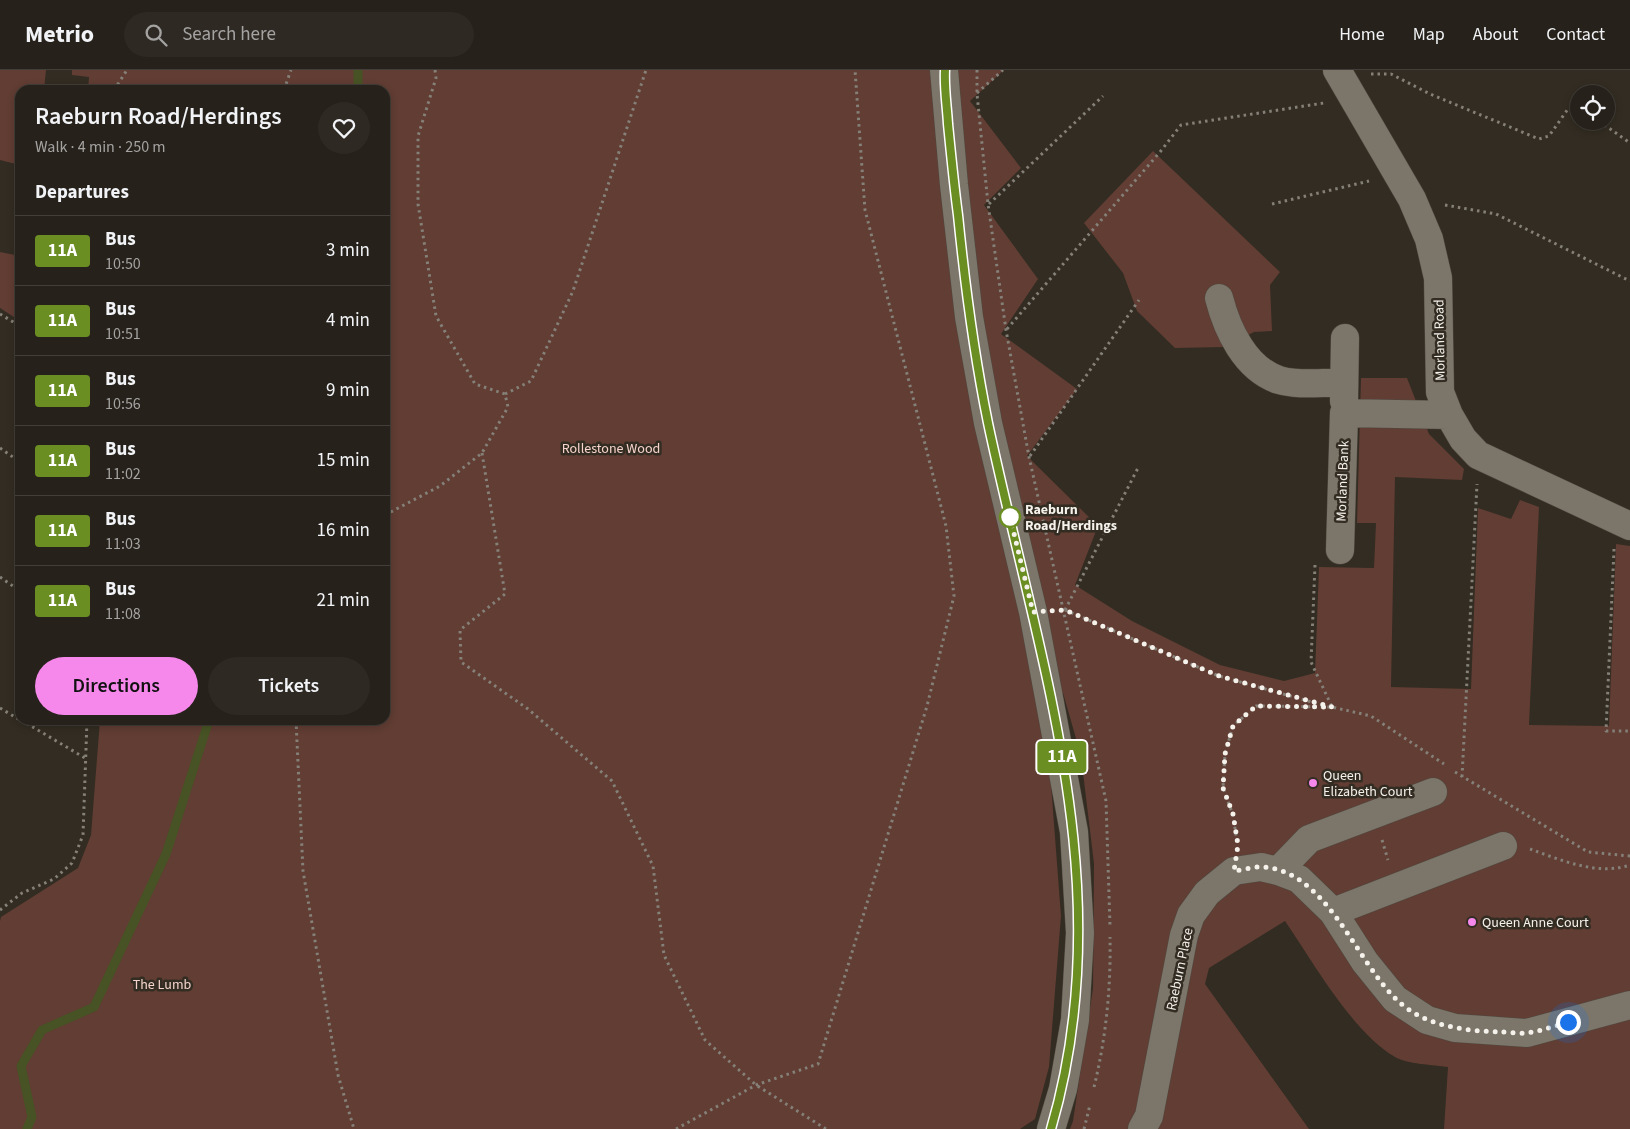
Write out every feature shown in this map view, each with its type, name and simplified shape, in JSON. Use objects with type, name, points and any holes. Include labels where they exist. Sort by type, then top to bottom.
[{"type":"street","points":[[944,70],[954,185],[969,317],[988,423],[1033,612],[1074,832],[1080,933],[1075,1020],[1063,1089],[1051,1129]]},
{"type":"street","name":"Morland Road","points":[[1338,72],[1412,199],[1430,239],[1438,278],[1440,392],[1449,416],[1463,439],[1478,455],[1622,523]]},
{"type":"street","points":[[1219,298],[1225,320],[1236,341],[1251,361],[1265,372],[1279,380],[1344,383]]},
{"type":"street","name":"Morland Bank","points":[[1340,550],[1345,338]]},
{"type":"street","points":[[1344,413],[1449,416]]},
{"type":"street","points":[[1278,871],[1308,839],[1375,816],[1433,792]]},
{"type":"street","points":[[1333,912],[1503,846]]},
{"type":"street","points":[[1234,871],[1261,867],[1300,879],[1333,912],[1365,962],[1395,999],[1427,1020],[1455,1028],[1527,1033],[1630,1005]]},
{"type":"street","name":"Raeburn Place","points":[[1142,1129],[1149,1116],[1184,935],[1191,915],[1207,893],[1234,871]]},
{"type":"path","points":[[117,85],[127,70]]},
{"type":"path","points":[[286,85],[291,70]]},
{"type":"path","points":[[435,70],[436,78],[418,136],[418,204],[436,316],[475,384],[505,394],[530,381],[573,291],[646,70]]},
{"type":"path","points":[[676,1129],[756,1085],[818,1064],[927,706],[954,596],[946,526],[865,210],[855,70]]},
{"type":"path","points":[[971,88],[977,94],[1003,70]]},
{"type":"path","points":[[1338,72],[1391,74],[1430,94],[1539,139],[1549,136],[1568,109],[1570,109]]},
{"type":"path","points":[[988,204],[1103,96]]},
{"type":"path","points":[[1006,330],[1160,152],[1181,125],[1354,99]]},
{"type":"path","points":[[1612,130],[1630,143]]},
{"type":"path","points":[[1272,204],[1398,174]]},
{"type":"path","points":[[1412,199],[1496,214],[1630,281]]},
{"type":"path","points":[[1029,457],[1139,300]]},
{"type":"path","points":[[0,314],[15,323]]},
{"type":"path","points":[[390,512],[440,486],[482,453],[508,408],[505,394]]},
{"type":"path","points":[[0,448],[15,458]]},
{"type":"path","points":[[482,453],[505,594],[460,630],[461,662],[528,709],[612,780],[653,866],[664,955],[705,1040],[756,1085],[826,1129]]},
{"type":"path","points":[[1433,792],[1453,786],[1462,777],[1478,455]]},
{"type":"path","points":[[1065,610],[1139,466]]},
{"type":"path","points":[[1622,523],[1606,731],[1630,731]]},
{"type":"path","points":[[1332,707],[1311,662],[1316,548],[1340,550]]},
{"type":"path","points":[[0,577],[15,588]]},
{"type":"path","points":[[1033,612],[1065,610],[1219,676],[1371,716],[1462,777],[1588,852],[1630,856]]},
{"type":"path","points":[[1234,871],[1238,845],[1233,814],[1223,788],[1225,754],[1233,726],[1256,706],[1332,707]]},
{"type":"path","points":[[0,708],[15,717]]},
{"type":"path","points":[[29,725],[85,758]]},
{"type":"path","points":[[0,910],[22,893],[54,879],[72,863],[83,835],[87,725]]},
{"type":"path","points":[[296,725],[303,871],[338,1075],[354,1129]]},
{"type":"path","points":[[1375,816],[1396,886]]},
{"type":"path","points":[[1503,846],[1520,845],[1572,865],[1616,870],[1630,865]]},
{"type":"green space","points":[[0,70],[46,70],[44,85],[15,85],[15,164],[0,160]]},
{"type":"green space","points":[[72,70],[1004,70],[970,101],[1021,168],[984,205],[1038,279],[1001,334],[1077,389],[1027,456],[1098,526],[1075,585],[1132,621],[1220,665],[1284,681],[1315,673],[1319,567],[1374,568],[1376,523],[1357,523],[1361,378],[1407,378],[1429,434],[1464,469],[1462,480],[1395,477],[1391,687],[1471,689],[1478,508],[1511,519],[1520,500],[1539,507],[1529,725],[1609,726],[1616,544],[1630,546],[1630,1129],[1444,1129],[1448,1067],[1406,1061],[1395,1057],[1379,1046],[1349,1014],[1321,976],[1285,921],[1209,968],[1205,984],[1309,1129],[1070,1129],[1073,1121],[1093,988],[1094,864],[1081,756],[1063,693],[1051,784],[1061,916],[1049,1067],[1035,1119],[1020,1129],[0,1129],[0,921],[1,917],[78,868],[91,835],[100,725],[390,725],[390,85],[88,85],[89,77],[72,75]]},
{"type":"green space","points":[[1153,151],[1280,272],[1270,285],[1272,331],[1254,332],[1226,347],[1175,348],[1137,311],[1123,273],[1084,223]]},
{"type":"green space","points":[[0,252],[15,255],[15,318],[0,308]]},
{"type":"waterway","points":[[358,70],[358,85]]},
{"type":"waterway","points":[[27,1129],[32,1117],[21,1066],[42,1030],[94,1007],[166,854],[207,725]]},
{"type":"bus line","name":"11A","points":[[945,70],[944,80],[954,185],[969,317],[988,423],[1033,612],[1057,730],[1074,832],[1080,933],[1075,1020],[1063,1089],[1051,1129]]},
{"type":"place","name":"Raeburn Road/Herdings","points":[[1010,517]]},
{"type":"place","name":"Queen Elizabeth Court","points":[[1313,783]]},
{"type":"place","name":"Queen Anne Court","points":[[1472,922]]},
{"type":"route","points":[[1010,517],[1033,612],[1065,610],[1219,676],[1332,707],[1256,706],[1233,726],[1225,754],[1223,788],[1233,814],[1238,845],[1234,871],[1261,867],[1300,879],[1333,912],[1365,962],[1395,999],[1427,1020],[1455,1028],[1527,1033],[1568,1022]]},
{"type":"park label","name":"Rollestone Wood","points":[[611,448]]},
{"type":"park label","name":"The Lumb","points":[[162,984]]}]
